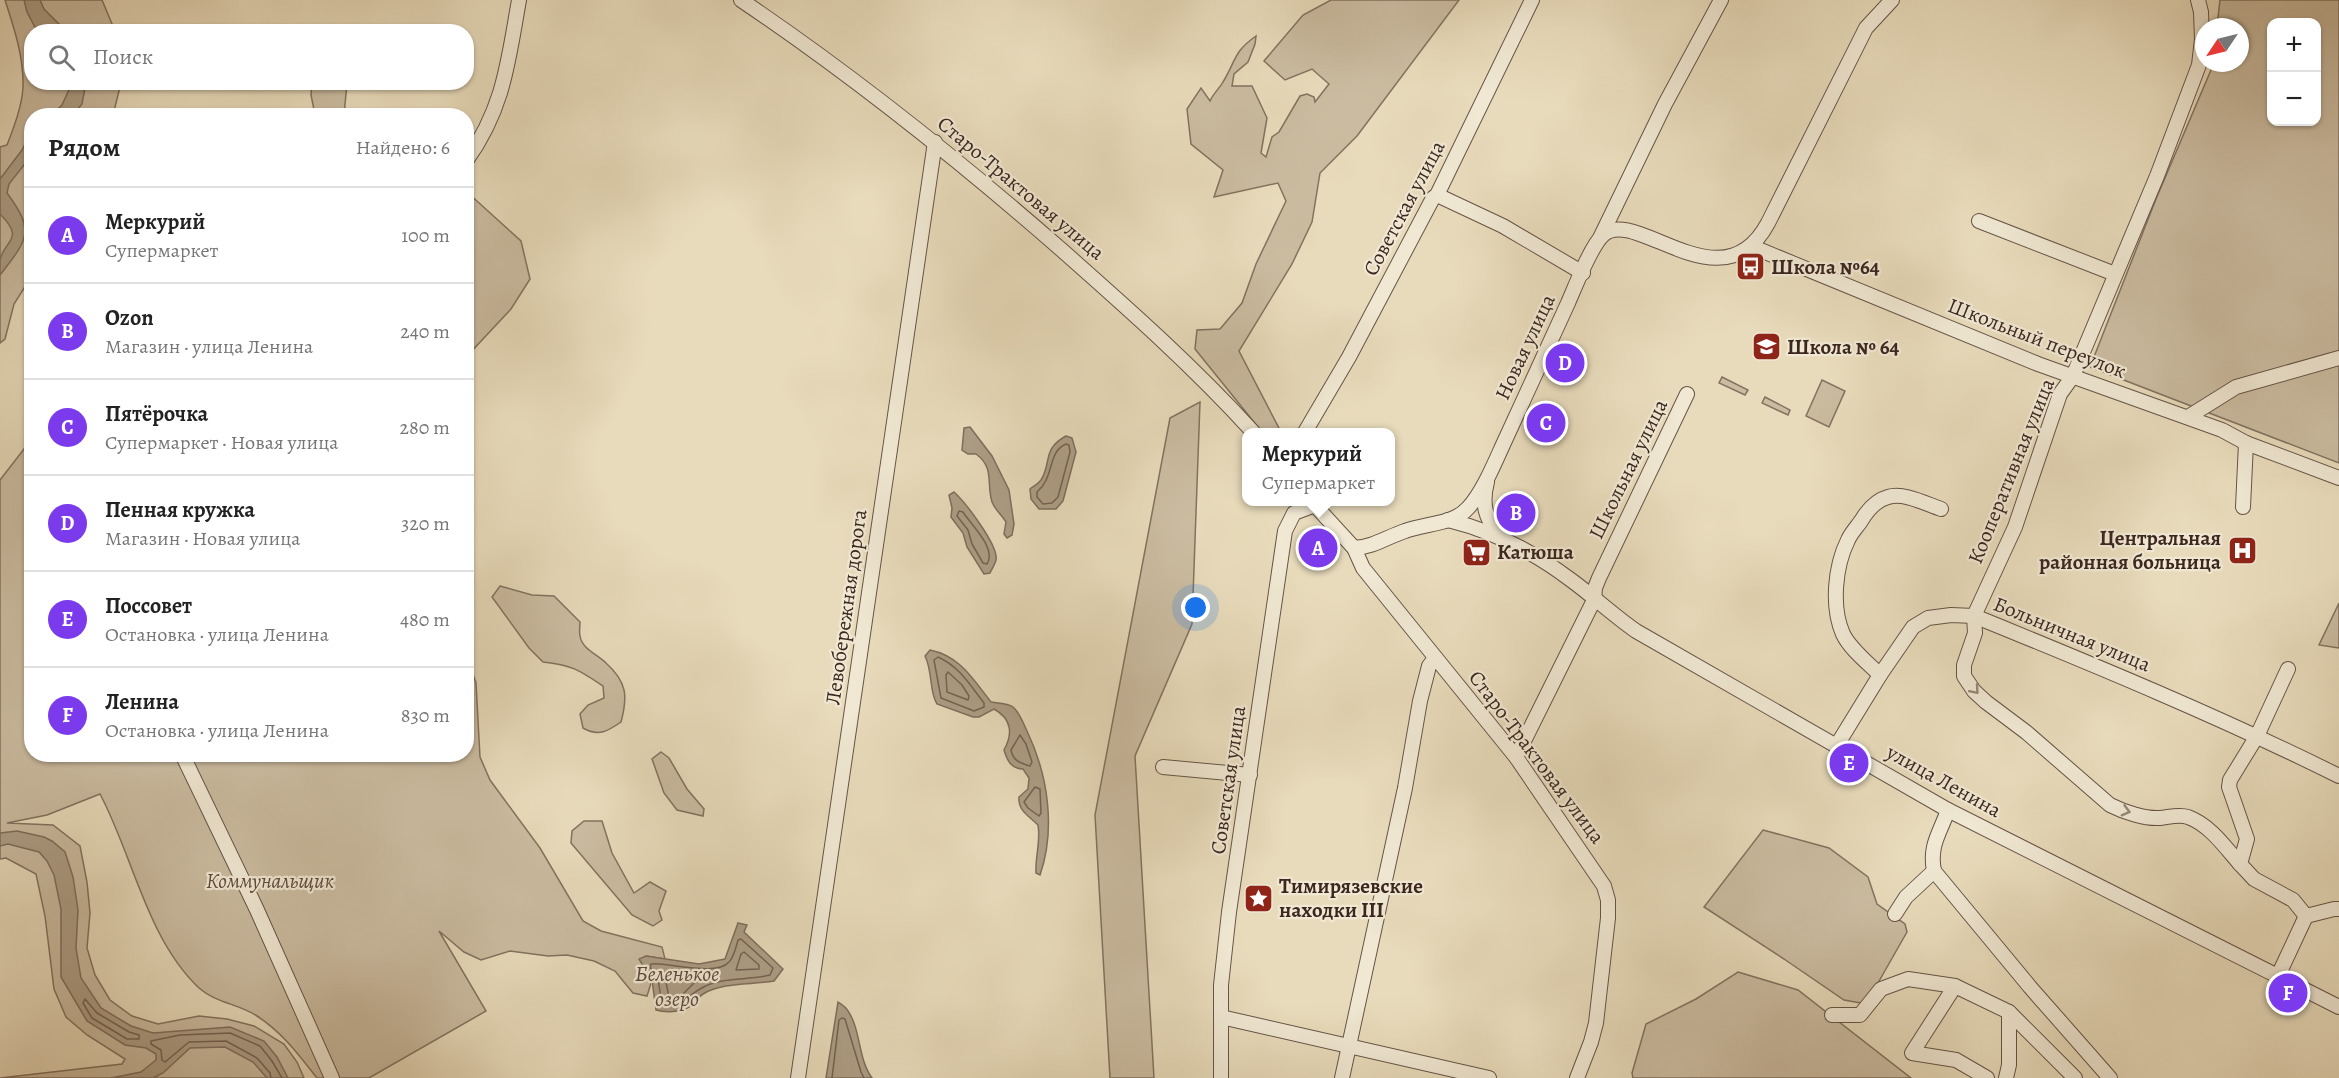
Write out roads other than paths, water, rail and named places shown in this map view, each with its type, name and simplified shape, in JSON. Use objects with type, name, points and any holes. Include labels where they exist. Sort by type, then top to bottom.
[{"type":"street","points":[[474,150],[481,141],[498,104],[519,0]]},
{"type":"street","name":"Старо-Трактовая улица","points":[[741,0],[848,74],[990,187],[1156,333],[1249,428]]},
{"type":"street","name":"Советская улица","points":[[1307,428],[1349,357],[1433,198],[1437,195],[1532,0]]},
{"type":"street","name":"Новая улица","points":[[1354,548],[1372,546],[1407,530],[1448,520],[1468,508],[1489,475],[1582,273],[1665,104],[1721,0]]},
{"type":"street","points":[[1601,237],[1608,231],[1622,228],[1704,258],[1741,253],[1753,247],[1768,223],[1879,0]]},
{"type":"street","points":[[1868,25],[1892,0]]},
{"type":"street","name":"Кооперативная улица","points":[[2198,0],[2202,39],[2199,65],[2157,176],[2073,376],[2060,394],[2015,527],[1974,616],[1975,633],[1964,665],[1964,676],[1974,691],[1986,702],[2026,732],[2110,805],[2120,811],[2152,817],[2180,815],[2205,826],[2258,882],[2293,900],[2306,916]]},
{"type":"street","name":"Левобережная дорога","points":[[798,1078],[935,142]]},
{"type":"street","points":[[1437,195],[1503,226],[1582,273]]},
{"type":"street","points":[[1979,221],[2115,274]]},
{"type":"street","name":"Школьный переулок","points":[[1753,247],[2038,364],[2188,417],[2339,478]]},
{"type":"street","points":[[2188,417],[2236,387],[2339,358]]},
{"type":"street","name":"Школьная улица","points":[[1516,758],[1594,600],[1599,578],[1687,394]]},
{"type":"street","points":[[2243,507],[2246,442]]},
{"type":"street","points":[[1489,475],[1483,505],[1487,518],[1498,536]]},
{"type":"street","points":[[1880,675],[1844,636],[1838,621],[1836,597],[1839,567],[1848,540],[1868,511],[1888,497],[1905,498],[1941,509]]},
{"type":"street","name":"Советская улица","points":[[1221,1078],[1221,985],[1229,912],[1285,531],[1294,513],[1307,506]]},
{"type":"street","name":"Старо-Трактовая улица","points":[[1316,506],[1354,548],[1363,568],[1516,758],[1604,886],[1608,900],[1596,1023],[1577,1078]]},
{"type":"street","name":"улица Ленина","points":[[1448,520],[1498,536],[1518,546],[1572,580],[1594,600],[1636,631],[1948,810],[2339,1007]]},
{"type":"street","name":"Больничная улица","points":[[1837,745],[1913,627],[1920,621],[1951,615],[1974,616],[2115,673],[2257,735],[2339,776]]},
{"type":"street","points":[[1341,1078],[1405,788],[1420,701],[1429,666],[1435,658]]},
{"type":"street","points":[[2240,864],[2247,839],[2231,795],[2230,780],[2257,735],[2288,669]]},
{"type":"street","points":[[186,762],[257,910],[332,1078]]},
{"type":"street","points":[[1163,767],[1250,775]]},
{"type":"street","points":[[1948,810],[1933,846],[1934,871],[2030,987],[2110,1078]]},
{"type":"street","points":[[1895,914],[1906,897],[1934,871]]},
{"type":"street","points":[[2278,976],[2306,916],[2339,909]]},
{"type":"street","points":[[1832,1015],[1860,1015],[1881,989],[1908,979],[1955,986],[2009,1012],[2074,1078]]},
{"type":"street","points":[[1955,986],[1912,1053],[1956,1060],[1987,1078]]},
{"type":"street","points":[[2006,1078],[2009,1065],[2009,1012]]},
{"type":"street","points":[[1221,1017],[1489,1078]]},
{"type":"water","points":[[24,0],[40,0],[44,9],[59,24],[33,24]]},
{"type":"water","points":[[69,90],[85,90],[82,104],[79,108],[59,108]]},
{"type":"water","points":[[24,146],[24,165],[9,184],[7,193],[22,217],[24,238],[17,253],[0,275],[0,260],[11,239],[12,229],[0,214],[0,179]]},
{"type":"water","points":[[970,427],[992,456],[1009,490],[1014,524],[1012,535],[1007,538],[1004,534],[1006,522],[992,502],[986,465],[976,454],[968,454],[962,450],[964,428]]},
{"type":"water","points":[[1066,436],[1072,438],[1076,452],[1063,501],[1056,509],[1039,509],[1031,499],[1030,489],[1041,480],[1050,451],[1058,441]]},
{"type":"water","points":[[954,492],[973,514],[996,553],[996,560],[990,573],[984,574],[967,547],[963,533],[951,517],[952,508],[949,495]]},
{"type":"water","points":[[930,650],[950,657],[972,677],[991,702],[1011,706],[1021,718],[1034,748],[1045,784],[1048,839],[1040,875],[1036,873],[1038,825],[1025,813],[1019,802],[1019,797],[1028,789],[1029,778],[1023,769],[1010,763],[1005,754],[1004,750],[1010,733],[1007,722],[994,709],[979,717],[973,717],[937,704],[925,656]]},
{"type":"water","points":[[17,831],[44,837],[65,852],[73,877],[78,910],[76,948],[81,978],[101,1008],[131,1026],[153,1033],[230,1027],[264,1041],[277,1057],[288,1078],[267,1078],[253,1062],[225,1047],[190,1048],[163,1073],[153,1078],[111,1078],[141,1072],[156,1060],[156,1054],[146,1048],[125,1045],[87,1021],[61,977],[61,909],[54,875],[39,852],[8,844],[0,846],[0,833]]},
{"type":"water","name":"Беленькое озеро","points":[[738,923],[747,925],[744,932],[783,969],[774,981],[719,987],[703,994],[685,1009],[673,1012],[656,1010],[652,980],[639,959],[646,956],[699,964],[725,959]]},
{"type":"water","points":[[838,1002],[846,1008],[852,1019],[864,1062],[872,1078],[826,1078]]},
{"type":"place","name":"Школа №64","points":[[1750,267]]},
{"type":"place","name":"Школа № 64","points":[[1766,347]]},
{"type":"place","name":"Пенная кружка","points":[[1565,363]]},
{"type":"place","name":"Пятёрочка","points":[[1546,423]]},
{"type":"place","name":"Ozon","points":[[1516,513]]},
{"type":"place","name":"Меркурий","points":[[1318,548]]},
{"type":"place","name":"Центральная районная больница","points":[[2242,550]]},
{"type":"place","name":"Катюша","points":[[1476,552]]},
{"type":"place","name":"Поссовет","points":[[1849,763]]},
{"type":"place","name":"Тимирязевские находки III","points":[[1258,898]]},
{"type":"place","name":"Ленина","points":[[2288,993]]},
{"type":"park label","name":"Коммунальщик","points":[[270,881]]}]
